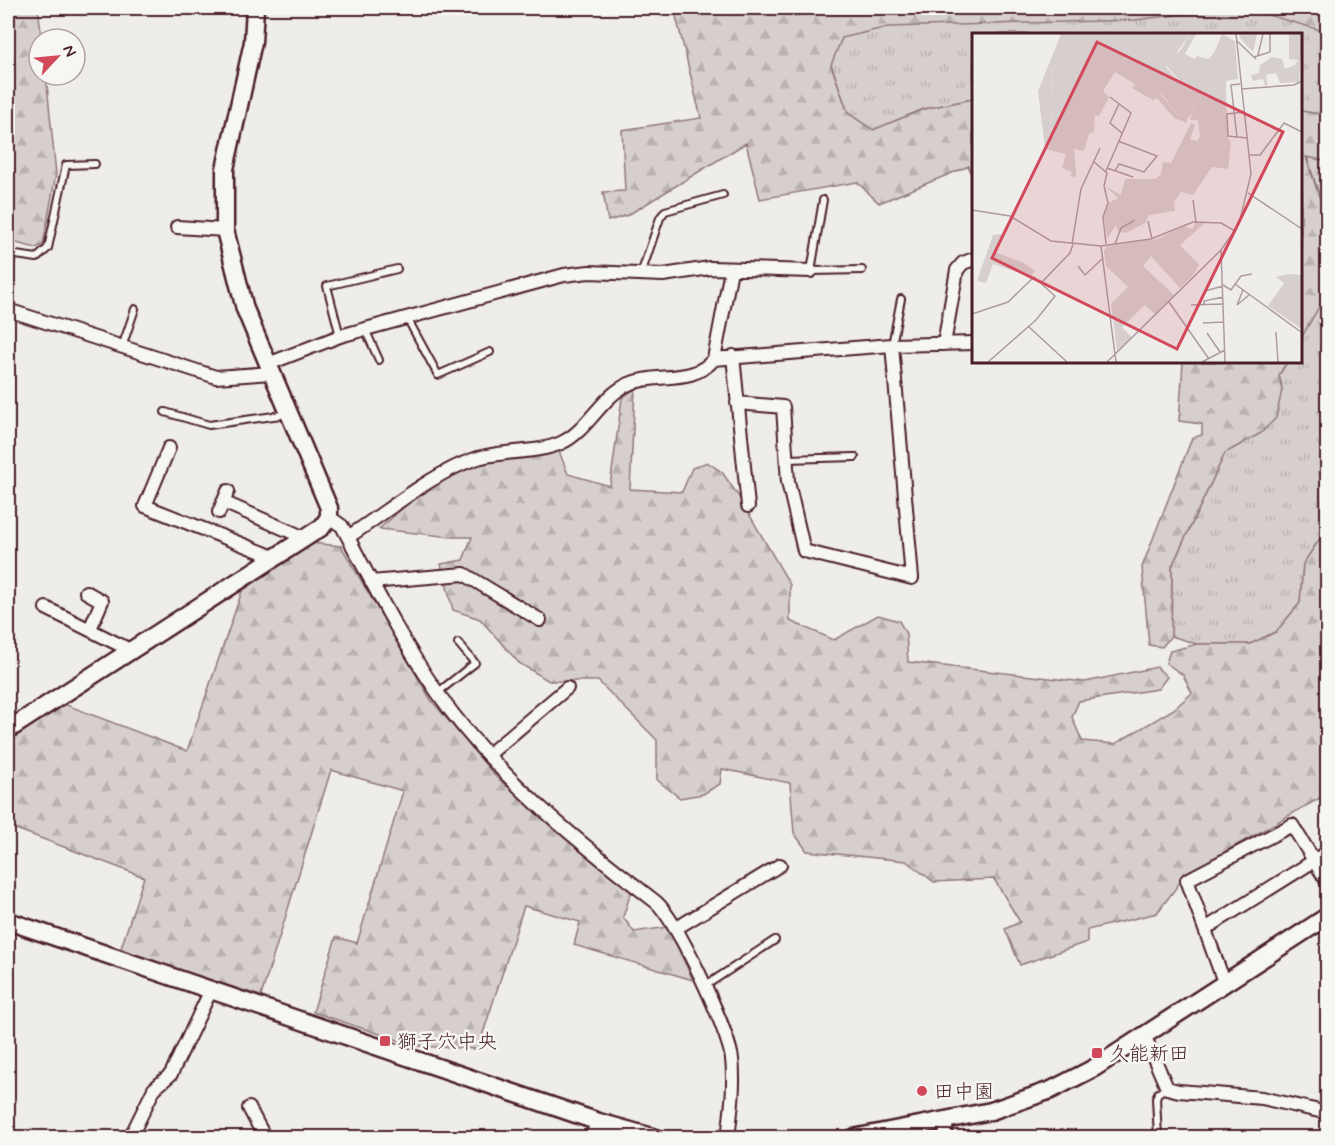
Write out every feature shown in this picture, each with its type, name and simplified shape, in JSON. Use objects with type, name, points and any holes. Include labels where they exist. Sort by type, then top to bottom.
[{"type":"street","points":[[8,730],[322,527],[329,517],[329,508],[237,283],[225,230],[225,169],[253,42],[255,8]]},
{"type":"street","points":[[177,227],[225,230]]},
{"type":"street","points":[[944,344],[957,270],[963,263],[972,260]]},
{"type":"street","points":[[8,310],[216,377],[270,368],[340,336],[564,275],[589,272],[663,275],[710,268],[811,271]]},
{"type":"street","points":[[348,537],[433,478],[476,458],[560,443],[574,434],[617,391],[631,383],[696,374],[707,368],[714,359],[731,270]]},
{"type":"street","points":[[714,359],[892,345],[972,343]]},
{"type":"street","points":[[737,403],[783,408],[788,482],[804,551],[912,578],[892,345]]},
{"type":"street","points":[[733,356],[748,506]]},
{"type":"street","points":[[169,448],[145,506],[274,557]]},
{"type":"street","points":[[223,502],[305,538]]},
{"type":"street","points":[[329,517],[342,526],[389,617],[437,693],[488,755],[561,824],[663,909],[704,987],[731,1056],[732,1095],[728,1137]]},
{"type":"street","points":[[371,582],[464,574],[540,620]]},
{"type":"street","points":[[86,592],[102,601],[90,629]]},
{"type":"street","points":[[46,608],[130,650]]},
{"type":"street","points":[[488,755],[567,688]]},
{"type":"street","points":[[1224,982],[1187,880],[1292,825],[1328,883]]},
{"type":"street","points":[[1205,929],[1328,852]]},
{"type":"street","points":[[675,929],[780,865]]},
{"type":"street","points":[[853,1137],[1013,1105],[1051,1090],[1094,1068],[1328,916]]},
{"type":"street","points":[[8,921],[599,1122],[656,1137]]},
{"type":"street","points":[[130,1137],[154,1089],[171,1074],[212,990]]},
{"type":"street","points":[[1144,1035],[1167,1088],[1262,1098],[1328,1113]]},
{"type":"street","points":[[249,1108],[265,1137]]},
{"type":"street","points":[[945,1137],[947,1119]]},
{"type":"street","points":[[591,1137],[599,1122]]},
{"type":"lane","points":[[8,256],[37,258],[43,254],[48,248],[66,165],[95,165]]},
{"type":"lane","points":[[641,274],[660,218],[665,211],[723,195]]},
{"type":"lane","points":[[823,200],[811,271],[862,270]]},
{"type":"lane","points":[[340,336],[327,285],[397,269]]},
{"type":"lane","points":[[892,345],[901,299]]},
{"type":"lane","points":[[122,347],[135,309]]},
{"type":"lane","points":[[407,317],[438,375],[490,352]]},
{"type":"lane","points":[[365,329],[379,360]]},
{"type":"lane","points":[[165,412],[209,425],[289,414]]},
{"type":"lane","points":[[787,459],[855,457]]},
{"type":"lane","points":[[437,693],[475,663],[458,643]]},
{"type":"lane","points":[[704,987],[775,940]]},
{"type":"lane","points":[[1158,1137],[1156,1098],[1158,1093],[1167,1088]]},
{"type":"green space","points":[[8,8],[38,8],[40,27],[27,27],[27,87],[47,87],[56,174],[43,245],[36,248],[8,241]]},
{"type":"green space","points":[[674,8],[775,8],[796,16],[809,8],[1233,8],[1135,20],[888,27],[842,38],[831,65],[848,113],[873,130],[924,109],[972,99],[972,182],[969,166],[879,203],[857,182],[760,199],[746,143],[628,215],[608,221],[603,192],[625,191],[622,130],[701,118]]},
{"type":"green space","points":[[775,8],[1327,8],[1327,220],[1302,141],[1302,33],[972,33],[972,99],[924,109],[873,130],[848,113],[831,64]]},
{"type":"green space","points":[[1244,8],[1327,8],[1327,32]]},
{"type":"green space","points":[[1302,111],[1327,115],[1327,161],[1306,157],[1327,220],[1328,291],[1302,336]]},
{"type":"green space","points":[[1327,291],[1327,528],[1303,564],[1300,603],[1276,632],[1250,644],[1197,644],[1171,636],[1172,566],[1225,453],[1261,433],[1282,390],[1279,375],[1286,363],[1302,363],[1302,336]]},
{"type":"green space","points":[[1183,363],[1286,363],[1279,375],[1282,390],[1276,418],[1261,433],[1225,453],[1172,566],[1171,636],[1162,647],[1149,645],[1142,567],[1192,438],[1202,435],[1202,424],[1179,421]]},
{"type":"green space","points":[[635,389],[630,489],[682,492],[692,468],[707,462],[722,472],[741,500],[790,585],[790,621],[834,640],[878,615],[899,621],[906,634],[908,662],[1085,682],[1157,667],[1167,677],[1158,689],[1079,701],[1072,717],[1082,741],[1115,744],[1174,709],[1192,693],[1183,675],[1166,663],[1170,651],[1197,644],[1250,644],[1276,632],[1300,603],[1303,564],[1327,528],[1327,794],[1187,873],[1157,913],[1087,930],[1087,942],[1020,965],[1005,929],[1020,922],[994,879],[934,882],[906,861],[807,851],[794,833],[790,783],[722,769],[720,784],[703,794],[680,798],[657,780],[657,740],[598,681],[549,681],[519,663],[480,619],[453,610],[441,564],[463,560],[472,537],[379,529],[434,481],[476,460],[557,446],[568,474],[610,486],[622,398]]},
{"type":"green space","points":[[311,543],[341,546],[431,700],[496,777],[632,889],[623,917],[634,932],[668,927],[693,980],[574,945],[580,922],[524,906],[478,1049],[416,1046],[313,1012],[336,937],[357,943],[403,791],[331,770],[261,996],[120,951],[144,877],[8,826],[8,741],[64,704],[187,751],[242,591]]},
{"type":"place","name":"獅子穴中央","points":[[385,1041]]},
{"type":"place","name":"久能新田","points":[[1097,1053]]},
{"type":"place","name":"田中園","points":[[922,1091]]}]
